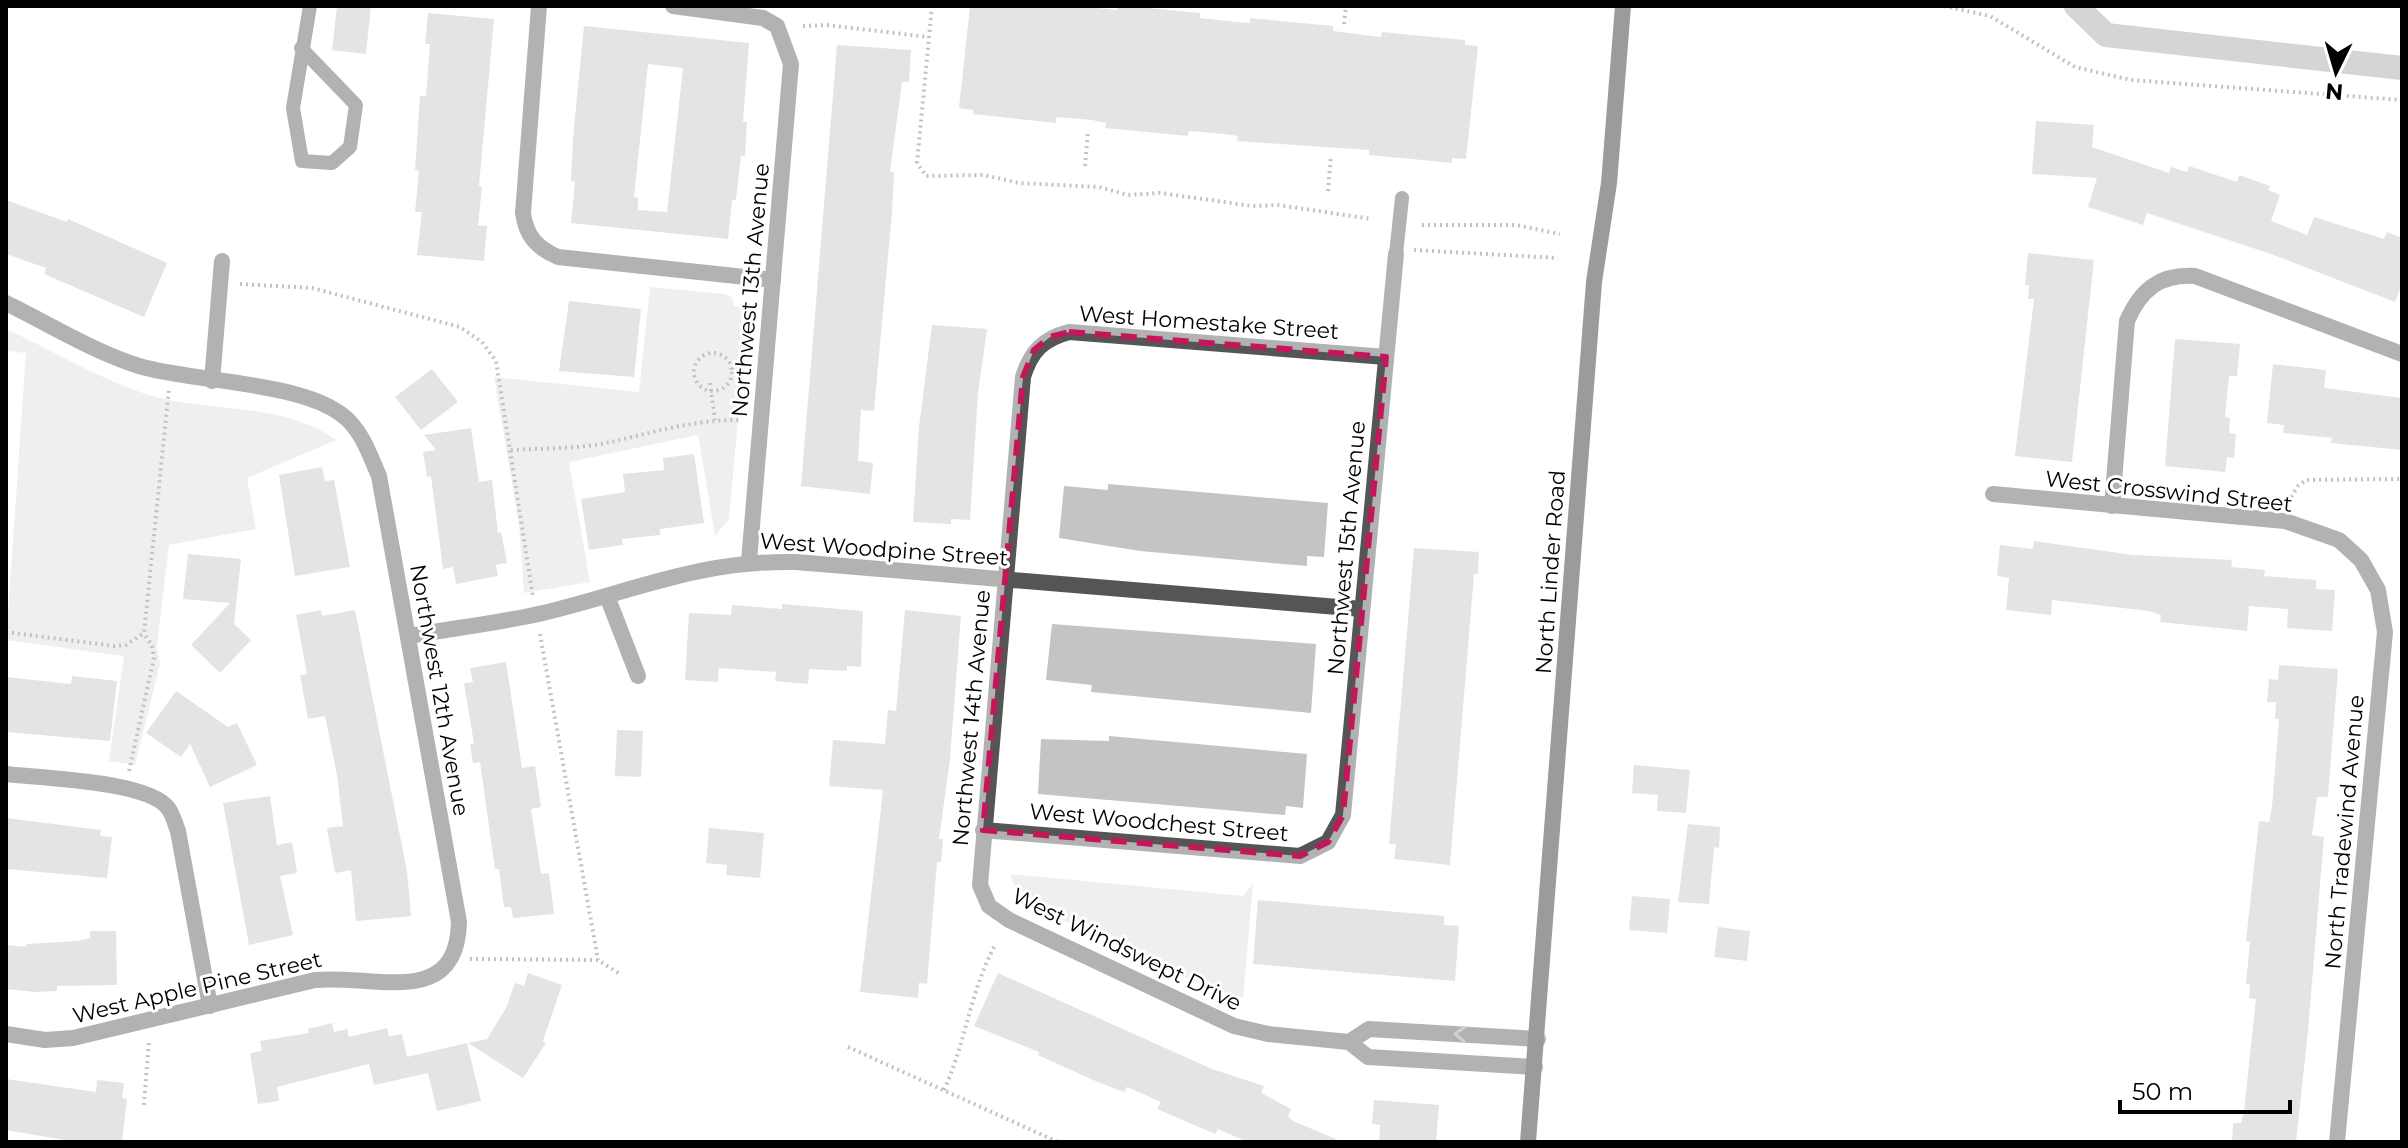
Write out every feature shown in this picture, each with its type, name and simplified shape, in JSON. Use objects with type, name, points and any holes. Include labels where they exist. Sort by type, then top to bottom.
[{"type":"main road","name":"North Linder Road","points":[[1528,1142],[1594,282],[1609,183],[1623,6]]},
{"type":"street","points":[[539,6],[523,213],[532,239],[543,251],[558,257],[773,280]]},
{"type":"street","name":"Northwest 13th Avenue","points":[[673,6],[750,14],[777,26],[791,64],[749,561]]},
{"type":"street","name":"Northwest 15th Avenue","points":[[1328,842],[1343,815],[1396,254]]},
{"type":"street","points":[[6,303],[134,365],[170,375],[212,381],[222,261]]},
{"type":"street","points":[[2112,506],[2127,321],[2135,304],[2153,283],[2174,275],[2195,276],[2402,354]]},
{"type":"street","name":"West Homestake Street","points":[[1034,350],[1050,337],[1069,332],[1386,357]]},
{"type":"street","name":"Northwest 14th Avenue","points":[[984,900],[980,869],[1023,377],[1034,350]]},
{"type":"street","name":"Northwest 12th Avenue","points":[[212,381],[295,394],[322,404],[349,421],[367,447],[379,476],[459,922],[448,965]]},
{"type":"street","name":"West Crosswind Street","points":[[1993,494],[2285,521],[2339,540]]},
{"type":"street","name":"North Tradewind Avenue","points":[[2337,1142],[2385,632],[2378,590],[2361,560],[2339,540]]},
{"type":"street","name":"West Woodpine Street","points":[[409,636],[536,614],[607,596],[688,570],[749,561],[1362,609]]},
{"type":"street","points":[[607,596],[638,676]]},
{"type":"street","points":[[6,774],[124,789],[156,799],[168,808],[178,831],[210,1006]]},
{"type":"street","name":"West Woodchest Street","points":[[983,830],[1300,856],[1328,842]]},
{"type":"street","name":"West Windswept Drive","points":[[984,900],[1009,920],[1234,1026],[1268,1034],[1349,1042],[1368,1057],[1535,1067]]},
{"type":"street","name":"West Apple Pine Street","points":[[6,1034],[45,1040],[73,1038],[315,980],[341,977],[405,983],[426,980],[448,965]]},
{"type":"street","name":"West Windswept Drive","points":[[1349,1042],[1369,1029],[1538,1039]]},
{"type":"lane","points":[[301,48],[356,105],[350,147],[332,163],[302,161],[293,108],[301,48],[310,6]]},
{"type":"lane","points":[[1396,254],[1402,198]]},
{"type":"path","points":[[932,6],[928,78],[917,163],[926,176],[984,175],[1019,183],[1099,187],[1128,195],[1160,193],[1194,200],[1278,205],[1372,219]]},
{"type":"path","points":[[1344,24],[1346,6]]},
{"type":"path","points":[[1944,6],[1990,16],[2075,67],[2131,80],[2402,100]]},
{"type":"path","points":[[803,26],[827,25],[928,37]]},
{"type":"path","points":[[1085,166],[1088,131]]},
{"type":"path","points":[[1328,191],[1331,155]]},
{"type":"path","points":[[1422,225],[1516,225],[1560,234]]},
{"type":"path","points":[[1414,250],[1558,258]]},
{"type":"path","points":[[221,283],[312,288],[460,327],[482,342],[496,361],[536,614],[598,960]]},
{"type":"path","points":[[720,353],[729,361],[732,373],[727,385],[710,391],[695,379],[694,367],[701,356],[720,353]]},
{"type":"path","points":[[124,789],[154,658],[152,645],[144,633],[170,375]]},
{"type":"path","points":[[710,383],[715,420]]},
{"type":"path","points":[[511,450],[610,442],[643,432],[715,420],[741,420]]},
{"type":"path","points":[[2285,521],[2290,495],[2306,480],[2402,479]]},
{"type":"path","points":[[6,632],[114,646],[126,645],[144,633]]},
{"type":"path","points":[[944,1090],[958,1059],[961,1033],[978,979],[995,945]]},
{"type":"path","points":[[448,965],[598,960],[620,974]]},
{"type":"path","points":[[144,1105],[151,1019]]},
{"type":"path","points":[[848,1047],[1058,1142]]},
{"type":"highlighted area","points":[[1069,332],[1386,357],[1343,815],[1328,842],[1300,856],[983,830],[1023,377],[1034,350],[1050,337]]},
{"type":"shaded area","points":[[650,287],[724,294],[732,297],[734,306],[743,307],[747,320],[729,519],[715,536],[698,435],[569,462],[590,582],[524,593],[519,524],[494,377],[639,392]]},
{"type":"shaded area","points":[[6,329],[140,392],[164,399],[290,418],[336,440],[247,478],[256,529],[169,545],[157,645],[160,664],[135,765],[109,761],[124,656],[6,640],[26,353],[6,351]]},
{"type":"shaded area","points":[[1010,874],[1243,896],[1253,883],[1243,998],[1205,986],[1020,900]]},
{"type":"building","points":[[337,6],[371,6],[366,54],[332,50]]},
{"type":"building","points":[[970,6],[1078,6],[1117,10],[1117,6],[1126,6],[1200,13],[1200,18],[1236,22],[1250,23],[1250,18],[1333,26],[1333,31],[1381,37],[1382,32],[1465,40],[1465,45],[1478,46],[1466,159],[1452,158],[1452,163],[1369,155],[1369,150],[1237,141],[1238,136],[1224,134],[1189,131],[1188,136],[1105,128],[1106,123],[1092,120],[1056,117],[1056,123],[973,114],[973,110],[959,108]]},
{"type":"building","points":[[428,13],[494,19],[479,186],[482,187],[478,225],[487,226],[484,261],[417,255],[422,212],[415,212],[419,171],[415,170],[420,96],[426,96],[430,44],[425,44]]},
{"type":"building","points":[[584,26],[749,43],[743,122],[747,122],[745,156],[741,156],[728,239],[571,223],[575,182],[571,181]],"holes":[[[648,64],[683,68],[667,212],[638,210],[638,198],[634,197]]]},
{"type":"building","points":[[837,45],[911,50],[909,82],[902,82],[890,172],[894,172],[892,213],[874,411],[861,410],[858,461],[873,463],[870,494],[801,486]]},
{"type":"building","points":[[2036,121],[2094,125],[2092,147],[2169,173],[2171,167],[2187,172],[2189,166],[2237,182],[2239,175],[2270,186],[2268,190],[2280,195],[2271,221],[2307,235],[2314,217],[2384,239],[2387,232],[2402,238],[2402,284],[2395,302],[2271,254],[2147,213],[2143,225],[2088,207],[2097,178],[2032,174]]},
{"type":"building","points":[[6,200],[67,222],[68,219],[167,263],[144,317],[44,274],[46,268],[6,254]]},
{"type":"building","points":[[2028,253],[2094,260],[2072,462],[2015,456],[2034,299],[2028,299],[2029,285],[2025,285]]},
{"type":"building","points":[[569,301],[641,309],[634,377],[559,371]]},
{"type":"building","points":[[932,325],[987,329],[978,393],[970,520],[951,519],[951,524],[913,522],[919,427]]},
{"type":"building","points":[[2175,339],[2240,344],[2237,376],[2229,376],[2225,417],[2230,418],[2229,433],[2236,434],[2234,458],[2227,457],[2225,472],[2165,466]]},
{"type":"building","points":[[2273,364],[2326,370],[2324,388],[2402,398],[2402,450],[2331,443],[2332,438],[2283,433],[2284,425],[2267,423]]},
{"type":"building","points":[[432,369],[458,402],[421,430],[395,397]]},
{"type":"building","points":[[471,428],[479,482],[492,480],[498,533],[501,532],[507,563],[496,565],[498,576],[456,584],[453,567],[443,569],[431,476],[427,477],[423,452],[436,450],[424,435]]},
{"type":"building","points":[[694,454],[704,523],[660,529],[660,535],[622,539],[623,545],[589,550],[581,499],[625,492],[623,474],[664,470],[663,458]]},
{"type":"building","points":[[322,467],[325,481],[334,480],[350,567],[295,576],[279,475]]},
{"type":"building","points":[[1108,484],[1328,503],[1324,557],[1307,556],[1307,566],[1140,551],[1059,538],[1064,486],[1108,490]]},
{"type":"building","points":[[2034,541],[2133,555],[2232,560],[2231,567],[2265,570],[2264,576],[2316,580],[2316,589],[2335,590],[2332,631],[2287,628],[2288,609],[2249,606],[2247,631],[2160,622],[2161,615],[2149,611],[2052,600],[2051,615],[2006,610],[2009,578],[1997,576],[2000,545],[2033,549]]},
{"type":"building","points":[[1414,548],[1479,552],[1478,574],[1474,574],[1450,865],[1394,859],[1396,844],[1389,844]]},
{"type":"building","points":[[188,554],[241,559],[234,624],[251,640],[220,673],[191,645],[230,603],[183,599]]},
{"type":"building","points":[[782,604],[863,611],[861,667],[847,666],[847,671],[809,669],[808,684],[775,681],[776,672],[719,668],[718,682],[685,680],[689,613],[731,615],[732,605],[782,609]]},
{"type":"building","points":[[321,610],[322,616],[355,610],[407,871],[411,916],[356,921],[351,870],[335,873],[327,828],[343,826],[337,775],[325,716],[308,719],[300,675],[307,674],[296,615]]},
{"type":"building","points":[[905,610],[961,616],[950,759],[939,839],[943,839],[941,862],[937,862],[927,984],[919,983],[918,998],[860,992],[883,790],[829,786],[833,740],[885,744],[888,710],[896,711]]},
{"type":"building","points":[[1052,624],[1316,644],[1311,713],[1091,692],[1092,685],[1046,680]]},
{"type":"building","points":[[506,662],[522,768],[535,766],[541,807],[531,809],[541,874],[549,873],[554,914],[513,918],[511,907],[504,907],[499,869],[495,869],[480,762],[473,763],[470,744],[474,744],[464,683],[473,682],[470,668]]},
{"type":"building","points":[[2279,665],[2338,669],[2328,797],[2317,797],[2312,835],[2324,837],[2308,1031],[2296,1142],[2232,1142],[2233,1123],[2241,1123],[2244,1111],[2256,999],[2249,998],[2250,984],[2246,984],[2250,942],[2246,941],[2259,821],[2269,822],[2272,807],[2279,719],[2275,719],[2276,702],[2267,702],[2269,679],[2278,680]]},
{"type":"building","points":[[72,676],[117,681],[110,741],[6,732],[6,677],[71,684]]},
{"type":"building","points":[[176,691],[228,727],[237,723],[257,765],[210,787],[190,744],[181,757],[146,733]]},
{"type":"building","points":[[617,730],[643,731],[641,777],[615,776]]},
{"type":"building","points":[[1109,736],[1307,754],[1303,808],[1286,806],[1285,815],[1038,794],[1041,739],[1109,741]]},
{"type":"building","points":[[1634,765],[1690,770],[1686,813],[1657,811],[1658,795],[1632,793]]},
{"type":"building","points":[[270,796],[277,845],[292,842],[297,873],[280,876],[293,935],[249,945],[223,803]]},
{"type":"building","points":[[6,818],[101,830],[100,836],[112,837],[107,878],[6,869]]},
{"type":"building","points":[[1688,824],[1720,827],[1719,848],[1714,847],[1709,904],[1678,902]]},
{"type":"building","points":[[709,828],[764,833],[760,878],[726,875],[727,865],[706,863]]},
{"type":"building","points":[[1632,896],[1670,899],[1667,933],[1629,930]]},
{"type":"building","points":[[1258,900],[1444,916],[1444,925],[1459,926],[1455,981],[1253,964]]},
{"type":"building","points":[[1718,927],[1750,931],[1747,961],[1714,957]]},
{"type":"building","points":[[90,931],[116,931],[117,985],[57,986],[57,991],[35,992],[6,989],[6,945],[27,947],[26,944],[78,941],[90,938]]},
{"type":"building","points":[[528,973],[562,985],[543,1041],[546,1043],[523,1078],[468,1043],[487,1039],[506,1008],[515,983],[524,986]]},
{"type":"building","points":[[998,973],[1212,1069],[1264,1086],[1261,1093],[1291,1109],[1288,1116],[1293,1121],[1343,1142],[1248,1142],[1218,1129],[1215,1134],[1157,1109],[1161,1102],[1127,1087],[1124,1092],[1093,1080],[1038,1055],[1039,1052],[974,1026]]},
{"type":"building","points":[[332,1023],[334,1032],[347,1029],[349,1037],[387,1028],[389,1036],[402,1034],[407,1057],[467,1043],[481,1101],[437,1111],[428,1073],[374,1085],[369,1064],[277,1087],[279,1101],[258,1104],[250,1053],[262,1051],[260,1041],[309,1033],[308,1029]]},
{"type":"building","points":[[6,1079],[96,1092],[97,1080],[124,1083],[122,1098],[127,1099],[122,1142],[76,1142],[6,1130]]},
{"type":"building","points":[[1374,1100],[1439,1105],[1436,1142],[1379,1142],[1380,1125],[1372,1124]]},
{"type":"waterway","points":[[2076,6],[2106,35],[2402,68]]}]
